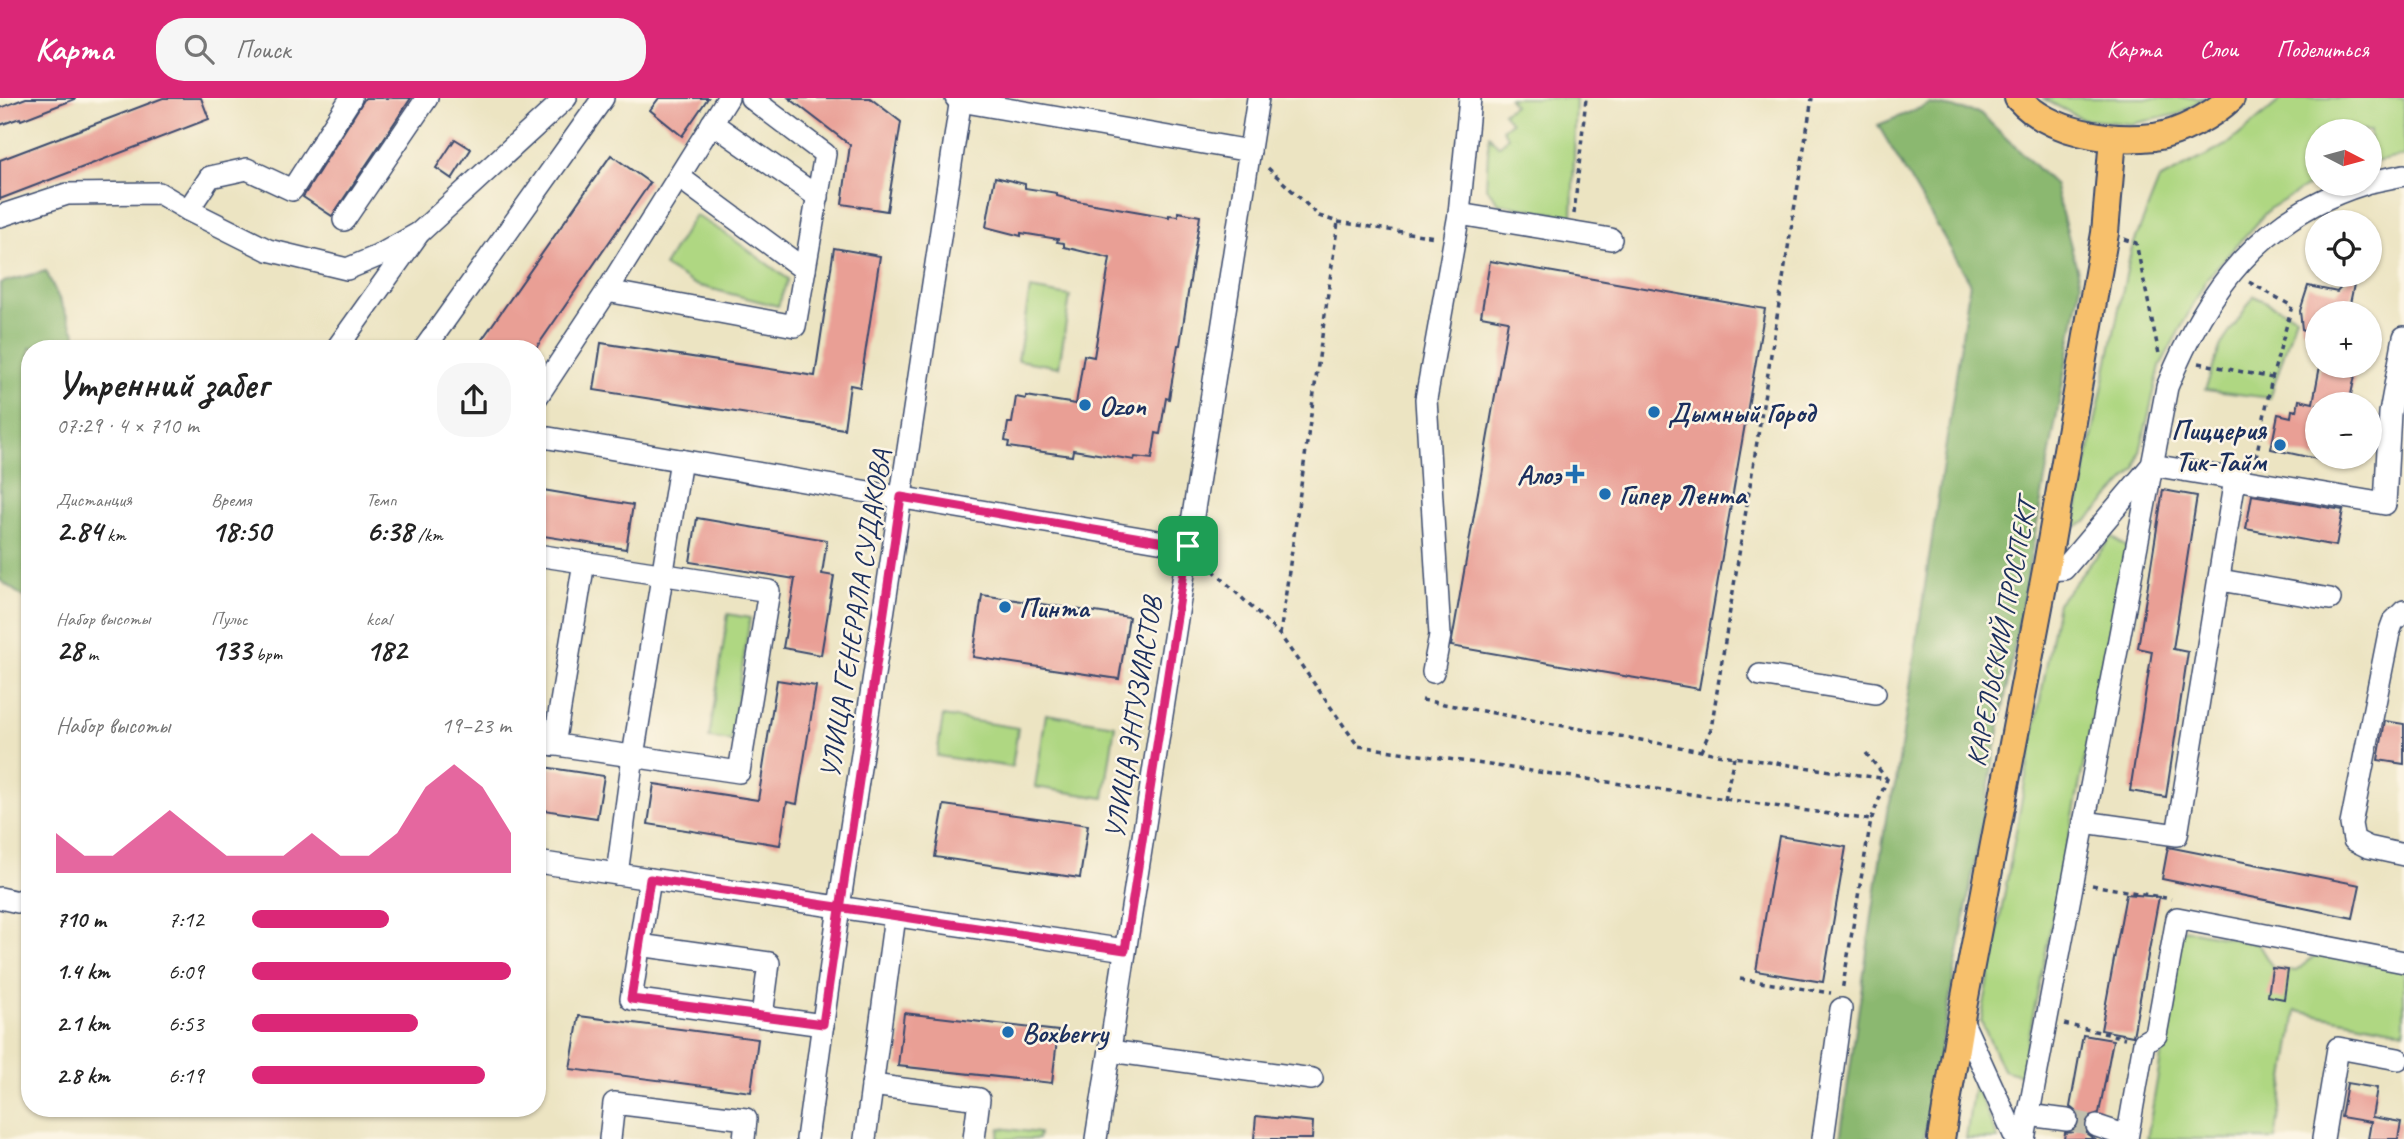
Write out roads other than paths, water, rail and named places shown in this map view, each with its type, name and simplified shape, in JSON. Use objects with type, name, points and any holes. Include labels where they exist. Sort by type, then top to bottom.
[{"type":"main road","points":[[2018,98],[2026,107],[2068,130],[2113,138],[2156,137],[2199,122],[2231,98]]},
{"type":"main road","name":"КАРЕЛЬСКИЙ ПРОСПЕКТ","points":[[1941,1139],[2105,233],[2113,138]]},
{"type":"street","points":[[188,211],[210,177],[247,169],[292,190],[351,98]]},
{"type":"street","points":[[344,220],[427,98]]},
{"type":"street","points":[[343,340],[419,233],[566,98]]},
{"type":"street","points":[[431,340],[603,98]]},
{"type":"street","points":[[546,383],[728,98]]},
{"type":"street","points":[[607,291],[795,326],[825,154],[751,98]]},
{"type":"street","name":"УЛИЦА ЭНТУЗИАСТОВ","points":[[1096,1139],[1258,98]]},
{"type":"street","points":[[1433,672],[1440,635],[1426,399],[1459,214],[1470,98]]},
{"type":"street","points":[[959,99],[1250,151]]},
{"type":"street","name":"УЛИЦА ГЕНЕРАЛА СУДАКОВА","points":[[807,1139],[959,99]]},
{"type":"street","points":[[712,123],[818,197]]},
{"type":"street","points":[[2382,180],[2404,175]]},
{"type":"street","points":[[679,177],[805,270]]},
{"type":"street","points":[[0,216],[67,194],[159,193],[188,211],[268,250],[347,269],[379,256],[419,233]]},
{"type":"street","points":[[2024,1139],[2166,387],[2203,310],[2232,271],[2264,238],[2297,213],[2329,196]]},
{"type":"street","points":[[1459,214],[1611,239]]},
{"type":"street","points":[[2152,465],[2385,504],[2404,337]]},
{"type":"street","points":[[546,438],[1188,546]]},
{"type":"street","points":[[617,874],[633,756],[681,460]]},
{"type":"street","points":[[2046,570],[2064,569],[2152,465]]},
{"type":"street","points":[[2084,822],[2178,835],[2220,580],[2243,480]]},
{"type":"street","points":[[546,556],[663,573],[769,591],[739,772],[546,743],[584,562]]},
{"type":"street","points":[[2220,580],[2330,599]]},
{"type":"street","points":[[2404,611],[2393,622],[2389,633],[2351,824],[2354,840],[2404,855]]},
{"type":"street","points":[[1759,675],[1875,693]]},
{"type":"street","points":[[546,863],[1125,950]]},
{"type":"street","points":[[650,879],[631,999],[823,1024]]},
{"type":"street","points":[[865,1139],[895,916]]},
{"type":"street","points":[[2097,1126],[2127,1137],[2144,1042],[2156,1035],[2177,918],[2404,962]]},
{"type":"street","points":[[639,945],[769,963],[762,1016]]},
{"type":"street","points":[[1823,1139],[1841,1009]]},
{"type":"street","points":[[1961,1018],[2016,1139]]},
{"type":"street","points":[[2323,1139],[2338,1048],[2398,1059]]},
{"type":"street","points":[[1110,1051],[1312,1079]]},
{"type":"street","points":[[872,1085],[979,1099],[974,1139]]},
{"type":"street","points":[[610,1139],[614,1103],[746,1119],[744,1139]]},
{"type":"street","points":[[2028,1115],[2067,1120]]},
{"type":"tunnel","points":[[2067,1120],[2097,1126]]},
{"type":"place","name":"Ozon","points":[[1085,405]]},
{"type":"place","name":"Дымный Город","points":[[1654,412]]},
{"type":"place","name":"Пиццерия Тик-Тайм","points":[[2280,445]]},
{"type":"place","name":"Алоэ","points":[[1575,474]]},
{"type":"place","name":"Гипер Лента","points":[[1605,494]]},
{"type":"place","name":"Пинта","points":[[1005,607]]},
{"type":"place","name":"Boxberry","points":[[1008,1032]]}]
